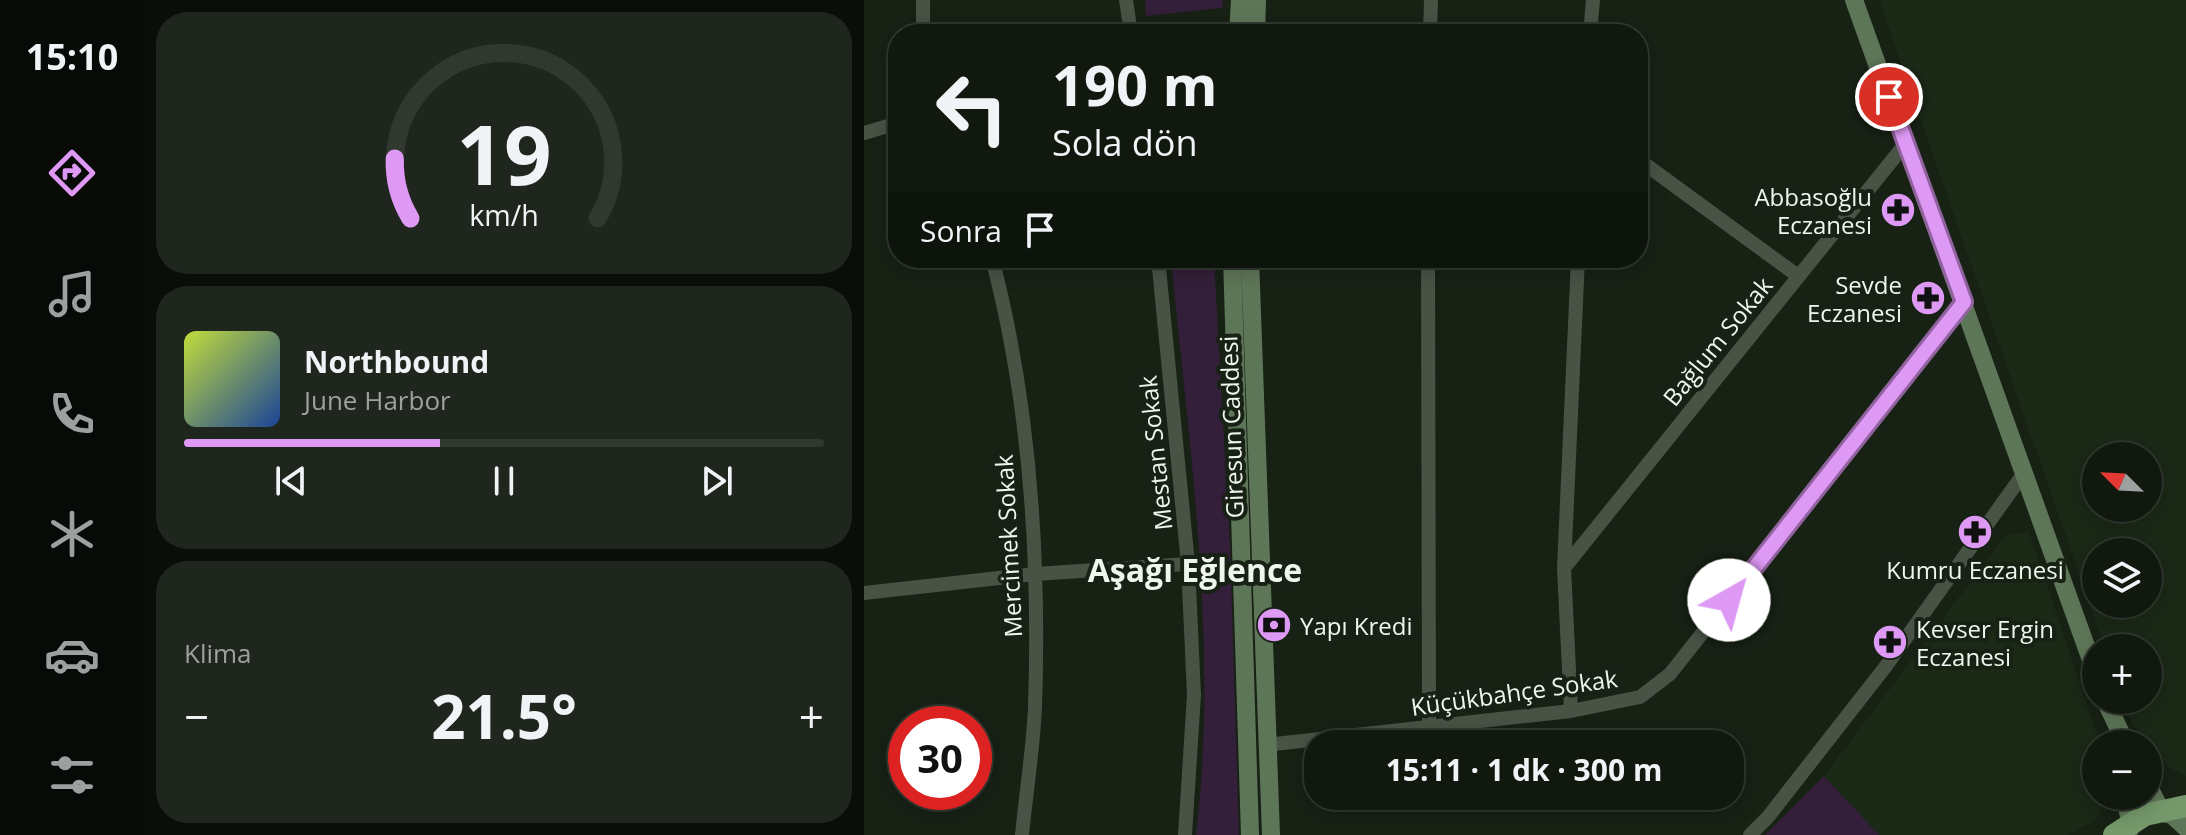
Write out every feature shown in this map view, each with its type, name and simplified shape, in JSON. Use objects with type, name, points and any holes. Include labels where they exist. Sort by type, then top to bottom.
[{"type":"main road","points":[[1239,24],[1240,0]]},
{"type":"main road","points":[[1256,24],[1257,0]]},
{"type":"main road","points":[[1854,0],[2082,635]]},
{"type":"main road","name":"Giresun Caddesi","points":[[1232,268],[1250,835]]},
{"type":"main road","name":"Giresun Caddesi","points":[[1250,268],[1271,835]]},
{"type":"main road","points":[[2124,832],[2145,815],[2186,806]]},
{"type":"main road","points":[[2124,832],[2125,810]]},
{"type":"main road","points":[[2162,813],[2172,815],[2186,828]]},
{"type":"street","points":[[923,0],[923,24]]},
{"type":"street","points":[[1126,0],[1130,24]]},
{"type":"street","points":[[1430,24],[1431,0]]},
{"type":"street","points":[[1591,24],[1593,0]]},
{"type":"street","points":[[864,133],[888,126]]},
{"type":"street","name":"Bağlum Sokak","points":[[1564,568],[1906,143]]},
{"type":"street","points":[[1648,166],[1798,276]]},
{"type":"street","name":"Mercimek Sokak","points":[[994,268],[1023,418],[1035,574],[1035,709],[1022,835]]},
{"type":"street","name":"Mestan Sokak","points":[[1159,268],[1188,564],[1194,695],[1185,835]]},
{"type":"street","points":[[1428,268],[1429,727]]},
{"type":"street","points":[[1571,711],[1564,568],[1578,268]]},
{"type":"street","name":"Küçükbahçe Sokak","points":[[1266,745],[1571,711],[1640,697],[1670,674],[1964,302]]},
{"type":"street","points":[[1750,835],[1768,817],[1886,666],[2024,473]]},
{"type":"street","points":[[864,593],[1035,574],[1188,564]]},
{"type":"shaded area","points":[[1145,0],[1223,0],[1222,8],[1146,16]]},
{"type":"shaded area","points":[[1879,0],[2186,0],[2186,776],[2168,767],[2162,760],[2162,730],[2137,730],[2128,714],[2162,714],[2162,634],[2100,634],[2095,618],[2162,618],[2162,538],[2082,538],[2082,582]]},
{"type":"shaded area","points":[[1172,268],[1215,268],[1230,547],[1239,835],[1196,835],[1204,691],[1203,619],[1193,474]]},
{"type":"shaded area","points":[[2029,532],[2082,690],[2082,714],[2090,714],[2095,730],[2082,730],[2082,810],[2101,810],[2100,813],[2093,822],[2068,835],[1879,835],[1824,776],[2006,535]]},
{"type":"shaded area","points":[[1824,776],[1879,835],[1765,835]]},
{"type":"place","name":"Abbasoğlu Eczanesi","points":[[1898,210]]},
{"type":"place","name":"Sevde Eczanesi","points":[[1928,298]]},
{"type":"place","name":"Kumru Eczanesi","points":[[1975,532]]},
{"type":"place","name":"Yapı Kredi","points":[[1274,625]]},
{"type":"place","name":"Kevser Ergin Eczanesi","points":[[1890,642]]},
{"type":"district","name":"Aşağı Eğlence","points":[[1195,569]]},
{"type":"route","points":[[1729,600],[1964,302],[1889,97]]}]
